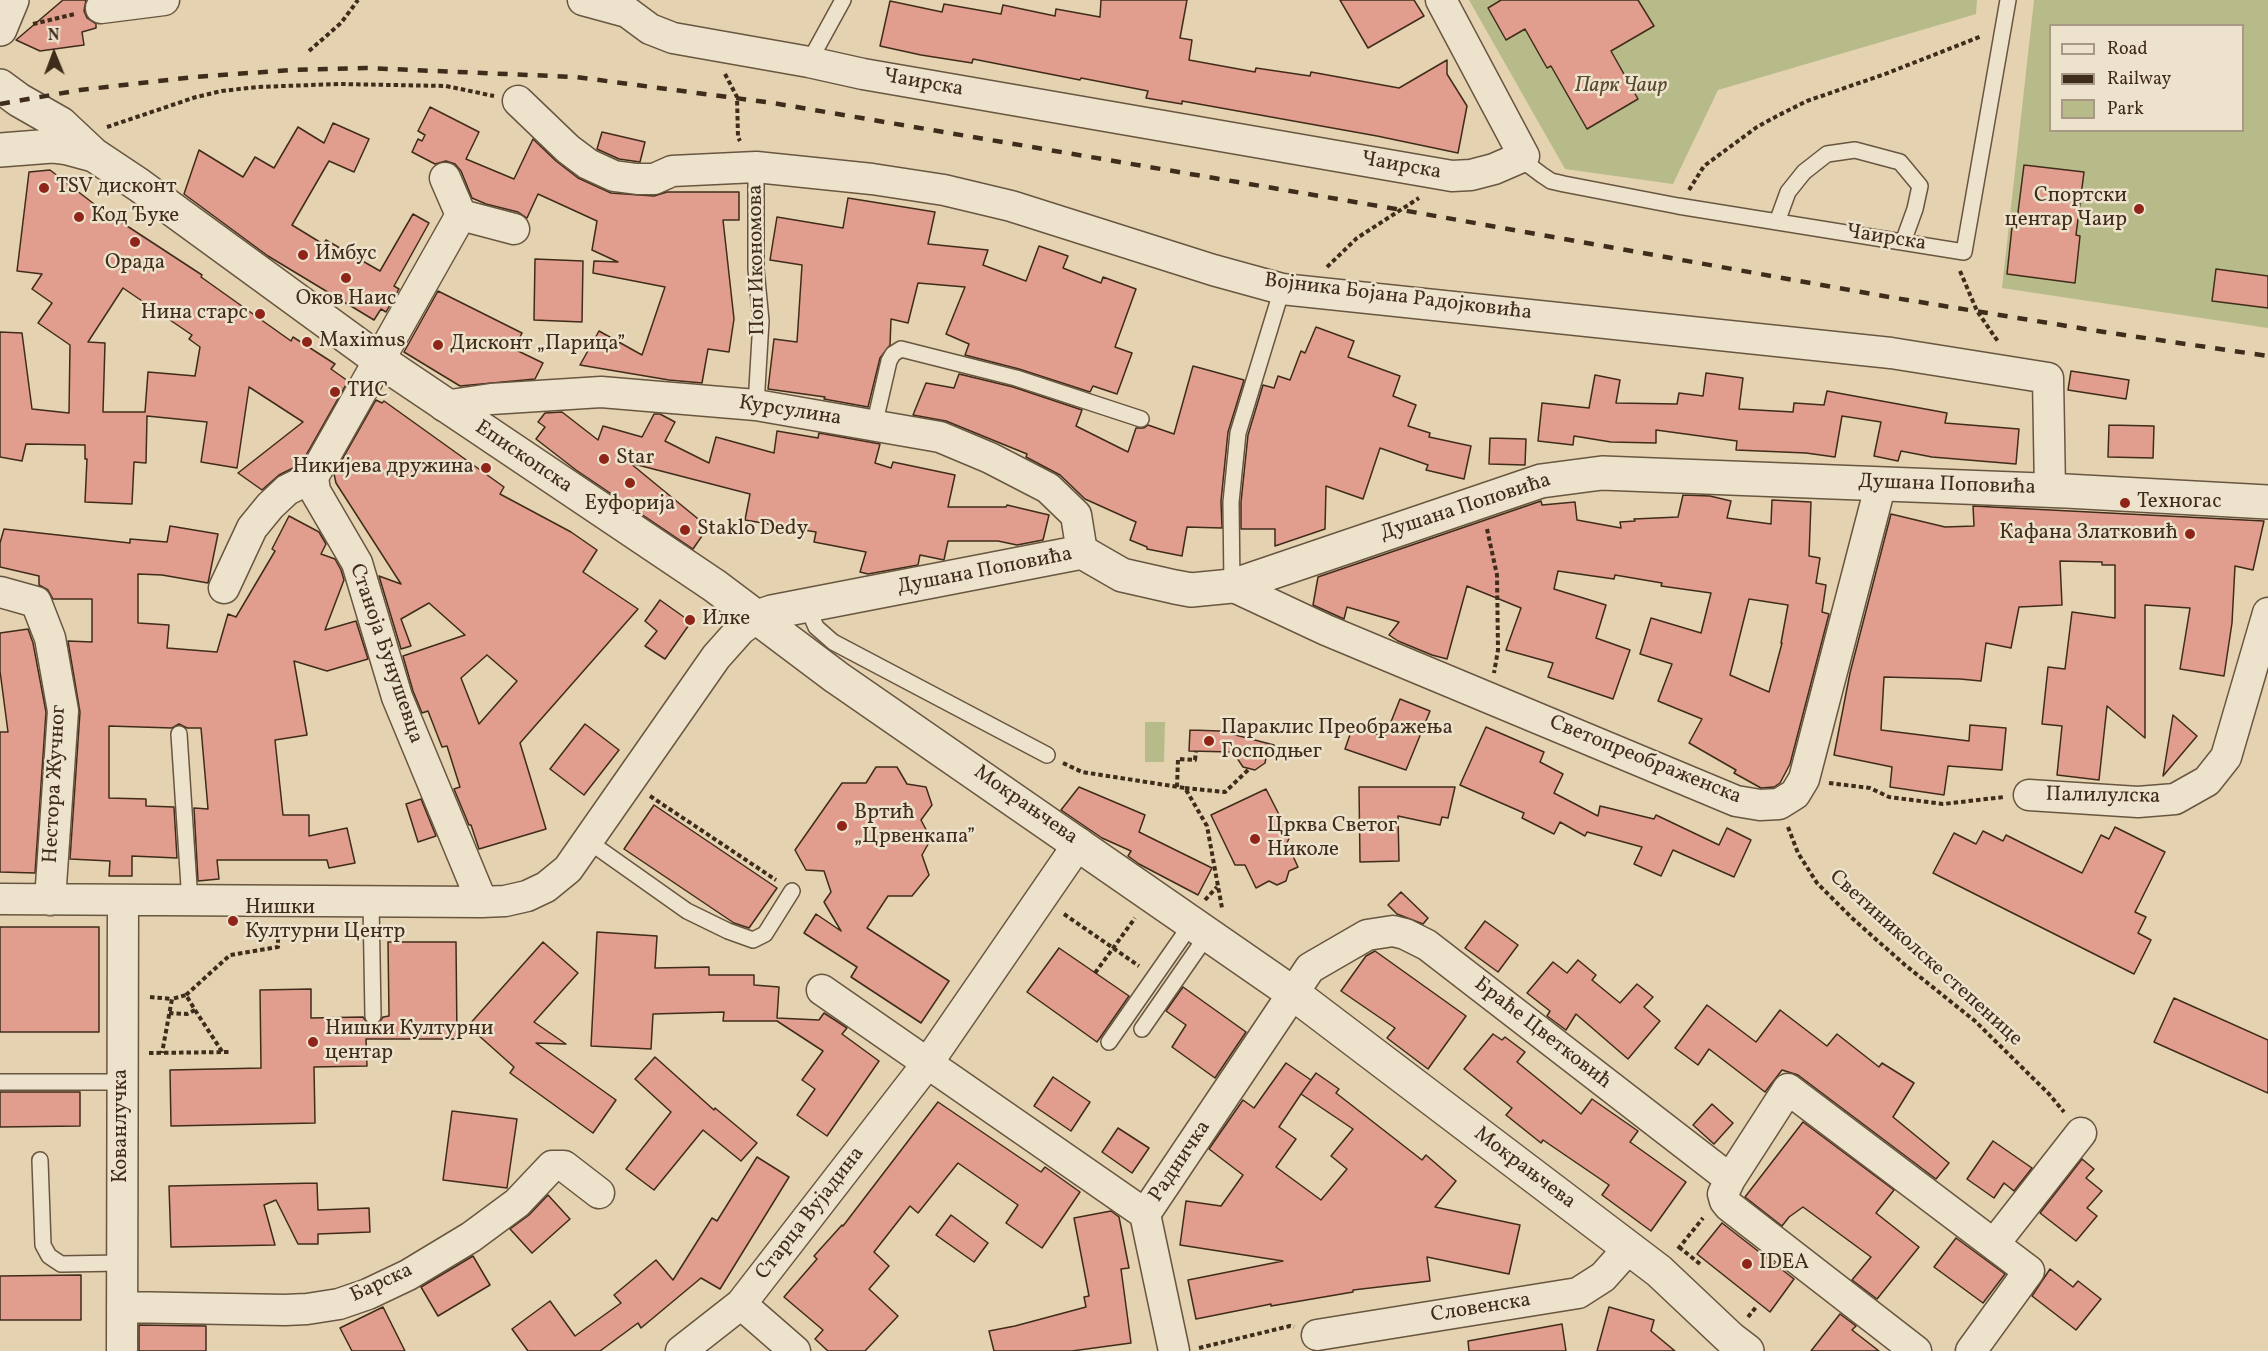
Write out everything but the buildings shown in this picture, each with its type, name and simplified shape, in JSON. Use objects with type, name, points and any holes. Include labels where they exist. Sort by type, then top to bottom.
[{"type":"street","points":[[101,8],[164,0]]},
{"type":"street","name":"Чаирска","points":[[583,0],[631,6],[650,29],[673,38],[863,74],[1452,176],[1494,170],[1524,156]]},
{"type":"street","points":[[1441,0],[1524,156]]},
{"type":"street","points":[[0,86],[19,100],[61,124],[88,149]]},
{"type":"street","name":"Поп Икономова","points":[[518,101],[567,149],[588,164],[614,176],[654,179],[672,171],[756,167]]},
{"type":"street","points":[[0,150],[52,146],[88,149]]},
{"type":"street","name":"Епископска","points":[[88,149],[444,406],[758,617]]},
{"type":"street","name":"Војника Бојана Радојковића","points":[[756,167],[872,179],[944,190],[1011,206],[1213,270],[1282,289],[1879,352],[2048,378],[2050,491]]},
{"type":"street","points":[[445,178],[461,215]]},
{"type":"street","points":[[224,588],[258,520],[287,490],[313,477],[461,215]]},
{"type":"street","points":[[461,215],[514,229]]},
{"type":"street","name":"Курсулина","points":[[444,406],[491,399],[601,393],[756,405],[940,437],[990,458],[1048,488],[1076,515],[1082,552]]},
{"type":"street","name":"Душана Поповића","points":[[758,617],[772,612],[1082,552],[1122,575],[1174,587],[1191,590],[1232,586],[1541,481],[1602,473],[1881,483],[2268,502]]},
{"type":"street","name":"Станоја Бунушевца","points":[[313,477],[315,492],[357,563],[397,697],[482,902]]},
{"type":"street","points":[[1779,804],[1795,794],[1804,779],[1881,483]]},
{"type":"street","name":"Светопреображенска","points":[[1232,586],[1326,630],[1737,801],[1760,805],[1779,804]]},
{"type":"street","name":"Нестора Жучног","points":[[0,592],[36,602],[50,638],[63,711],[50,900]]},
{"type":"street","name":"Палилулска","points":[[2029,795],[2138,802],[2175,799],[2207,782],[2226,757],[2268,613]]},
{"type":"street","points":[[0,899],[190,902],[482,902],[505,901],[527,896],[569,876],[588,841],[716,657],[740,630],[758,617]]},
{"type":"street","name":"Мокрањчева","points":[[758,617],[837,677],[1079,843],[1208,921],[1294,994],[1659,1271],[1730,1338],[1747,1351]]},
{"type":"street","name":"Старца Вујадина","points":[[681,1351],[741,1304],[927,1064],[1079,843]]},
{"type":"street","name":"Кованлучка","points":[[122,1351],[123,901]]},
{"type":"street","name":"Браће Цветковић","points":[[1294,994],[1310,968],[1367,935],[1392,931],[1405,934],[1427,945],[1727,1186],[1725,1201],[1729,1206],[1916,1351]]},
{"type":"street","points":[[822,990],[1145,1214]]},
{"type":"street","name":"Радничка","points":[[1186,1350],[1145,1214],[1294,994]]},
{"type":"street","points":[[1727,1186],[1788,1089],[2029,1271],[1971,1351]]},
{"type":"street","points":[[1994,1244],[2081,1133]]},
{"type":"street","name":"Барска","points":[[122,1307],[285,1310],[339,1304],[368,1294],[408,1275],[471,1237],[517,1203],[552,1167],[564,1166],[599,1193]]},
{"type":"street","name":"Словенска","points":[[1317,1335],[1578,1293],[1603,1277],[1628,1249]]},
{"type":"street","points":[[741,1304],[795,1351]]},
{"type":"lane","points":[[808,62],[843,0]]},
{"type":"lane","points":[[1964,252],[2008,0]]},
{"type":"lane","points":[[1777,222],[1788,192],[1803,172],[1827,154],[1856,150],[1900,162],[1920,186],[1916,209],[1903,242]]},
{"type":"lane","name":"Чаирска","points":[[1524,156],[1530,166],[1542,175],[1551,181],[1564,184],[1678,206],[1964,252]]},
{"type":"lane","name":"Поп Икономова","points":[[756,167],[756,269],[761,321],[756,405]]},
{"type":"lane","points":[[1232,586],[1231,502],[1238,433],[1282,289]]},
{"type":"lane","points":[[874,426],[889,361],[893,354],[901,349],[1016,378],[1141,419]]},
{"type":"lane","points":[[807,606],[816,627],[833,642],[1047,755]]},
{"type":"lane","points":[[179,734],[190,902]]},
{"type":"lane","points":[[588,841],[687,911],[728,931],[753,940],[765,934],[792,891]]},
{"type":"lane","points":[[371,902],[373,1016]]},
{"type":"lane","points":[[1109,1042],[1154,977],[1208,921]]},
{"type":"lane","points":[[1142,1029],[1208,921]]},
{"type":"lane","points":[[0,1082],[122,1068]]},
{"type":"lane","points":[[40,1160],[43,1245],[50,1256],[61,1264],[122,1263]]},
{"type":"path","points":[[309,51],[341,23],[358,0]]},
{"type":"path","points":[[14,18],[101,8]]},
{"type":"path","points":[[1683,198],[1704,166],[1767,121],[1807,101],[1885,74],[2003,28]]},
{"type":"path","points":[[710,44],[737,97],[738,138],[756,167]]},
{"type":"path","points":[[88,149],[90,133],[196,97],[257,87],[339,84],[446,86],[518,101]]},
{"type":"path","points":[[1357,238],[1452,176]]},
{"type":"path","points":[[1964,252],[1959,270],[1966,288],[1977,311],[2013,363],[2015,373]]},
{"type":"path","points":[[1480,501],[1497,575],[1498,650],[1490,697]]},
{"type":"path","points":[[1177,788],[1178,759],[1195,760],[1196,751]]},
{"type":"path","points":[[1047,755],[1083,772],[1177,788],[1225,792],[1248,770]]},
{"type":"path","points":[[1804,779],[1870,788],[1888,796],[1943,804],[2029,795]]},
{"type":"path","points":[[1185,788],[1207,826],[1208,921]]},
{"type":"path","points":[[652,797],[770,876]]},
{"type":"path","name":"Светиниколске степенице","points":[[1779,804],[1798,853],[1817,883],[1905,965],[1975,1021],[2049,1094]]},
{"type":"path","points":[[1041,898],[1154,977]]},
{"type":"path","points":[[122,994],[172,999],[186,995],[230,955],[278,947],[278,902]]},
{"type":"path","points":[[1095,973],[1140,912]]},
{"type":"path","points":[[122,1068],[162,1053],[226,1052],[186,995]]},
{"type":"path","points":[[162,1053],[172,999]]},
{"type":"path","points":[[169,1013],[187,1014],[195,1010]]},
{"type":"path","points":[[1700,1264],[1679,1247],[1727,1186]]},
{"type":"path","points":[[1186,1350],[1290,1326],[1317,1335]]},
{"type":"green space","name":"Парк Чаир","points":[[1469,0],[1977,0],[1976,14],[1718,90],[1673,184],[1565,169]]},
{"type":"green space","name":"Спортски центар Чаир","points":[[2034,0],[2268,0],[2268,328],[2002,288]]},
{"type":"green space","points":[[1145,722],[1165,722],[1164,762],[1145,762]]},
{"type":"railway","points":[[0,104],[80,90],[194,77],[291,70],[366,68],[576,77],[773,103],[1402,210],[1889,297],[2268,356]]},
{"type":"place","name":"TSV дисконт","points":[[44,188]]},
{"type":"place","name":"Спортски центар Чаир","points":[[2139,209]]},
{"type":"place","name":"Код Ђуке","points":[[79,217]]},
{"type":"place","name":"Орада","points":[[135,242]]},
{"type":"place","name":"Имбус","points":[[303,255]]},
{"type":"place","name":"Оков Наис","points":[[346,278]]},
{"type":"place","name":"Нина старс","points":[[260,314]]},
{"type":"place","name":"Maximus","points":[[307,342]]},
{"type":"place","name":"Дисконт „Парица”","points":[[438,345]]},
{"type":"place","name":"ТИС","points":[[335,392]]},
{"type":"place","name":"Star","points":[[604,459]]},
{"type":"place","name":"Никијева дружина","points":[[486,468]]},
{"type":"place","name":"Еуфорија","points":[[630,483]]},
{"type":"place","name":"Техногас","points":[[2125,503]]},
{"type":"place","name":"Staklo Dedy","points":[[685,530]]},
{"type":"place","name":"Кафана Златковић","points":[[2190,534]]},
{"type":"place","name":"Илке","points":[[690,620]]},
{"type":"place","name":"Параклис Преображења Господњег","points":[[1209,741]]},
{"type":"place","name":"Вртић „Црвенкапа”","points":[[842,826]]},
{"type":"place","name":"Црква Светог Николе","points":[[1255,839]]},
{"type":"place","name":"Нишки Културни Центр","points":[[233,921]]},
{"type":"place","name":"Нишки Културни центар","points":[[313,1042]]},
{"type":"place","name":"IDEA","points":[[1747,1264]]}]
